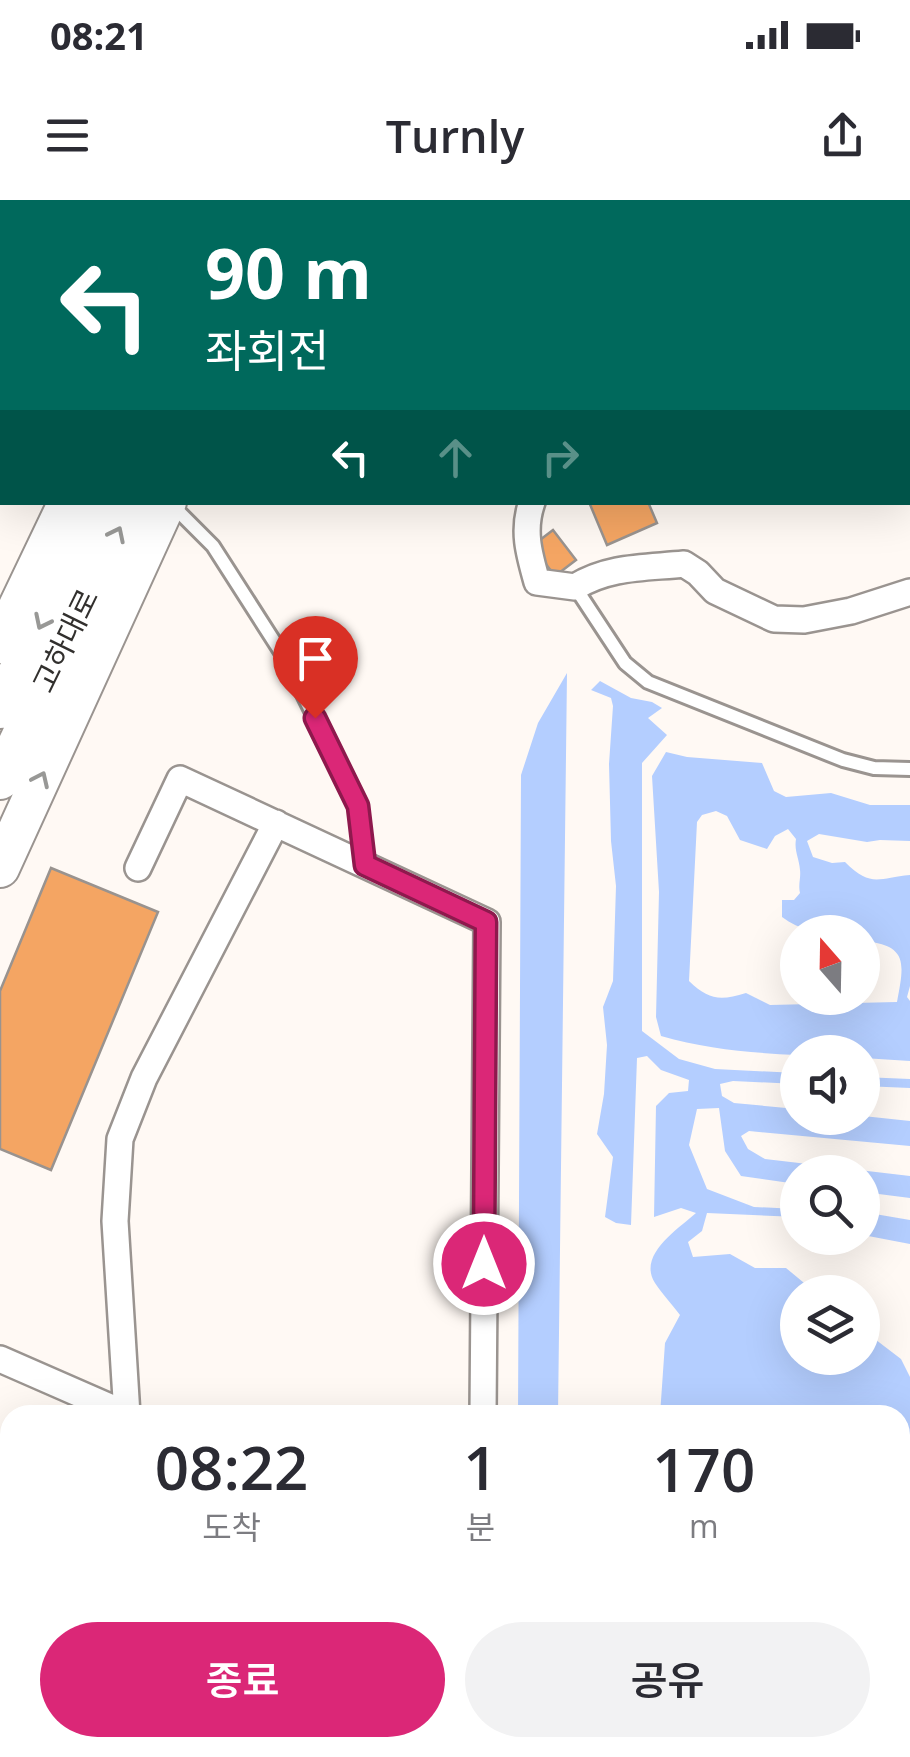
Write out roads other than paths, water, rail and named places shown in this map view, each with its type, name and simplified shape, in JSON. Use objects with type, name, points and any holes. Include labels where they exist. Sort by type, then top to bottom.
[{"type":"main road","points":[[0,644],[67,505]]},
{"type":"main road","name":"고하대로","points":[[0,709],[98,505]]},
{"type":"main road","name":"고하대로","points":[[0,780],[131,505]]},
{"type":"main road","points":[[0,868],[167,505]]},
{"type":"street","points":[[531,505],[526,518],[527,547],[537,582],[575,588],[594,576],[611,572],[684,564],[714,591],[774,619],[804,620],[851,611],[910,592]]},
{"type":"street","points":[[138,868],[180,779],[486,922],[482,1405]]},
{"type":"street","points":[[127,1405],[115,1221],[120,1139],[144,1078],[276,824]]},
{"type":"street","points":[[0,1359],[105,1405]]},
{"type":"lane","points":[[171,505],[213,546],[286,660],[358,806],[365,865]]},
{"type":"lane","points":[[575,588],[625,663],[648,682],[843,760],[874,768],[910,769]]},
{"type":"water","points":[[567,673],[558,1405],[518,1405],[521,775],[538,723]]},
{"type":"water","points":[[600,681],[631,698],[662,708],[648,718],[667,735],[642,763],[642,1031],[679,1059],[715,1069],[780,1072],[780,1083],[720,1084],[722,1096],[734,1103],[780,1107],[780,1134],[749,1131],[741,1136],[748,1149],[765,1159],[780,1161],[780,1182],[741,1176],[725,1151],[719,1108],[697,1109],[689,1145],[707,1189],[754,1207],[780,1208],[780,1216],[707,1213],[702,1231],[688,1242],[693,1257],[730,1254],[755,1268],[786,1268],[794,1275],[780,1275],[780,1375],[880,1375],[880,1343],[901,1359],[910,1377],[910,1405],[661,1405],[665,1343],[680,1315],[655,1283],[651,1263],[670,1235],[696,1213],[681,1208],[654,1217],[656,1106],[669,1093],[688,1091],[689,1080],[661,1070],[647,1056],[637,1058],[631,1225],[605,1217],[613,1157],[597,1134],[607,1045],[603,1007],[613,981],[616,886],[609,764],[611,698],[591,690]]},
{"type":"water","points":[[666,752],[762,763],[774,791],[786,797],[831,793],[870,805],[910,805],[910,841],[867,842],[819,834],[807,841],[813,857],[845,862],[869,878],[910,875],[910,1061],[880,1059],[880,1035],[780,1035],[780,1054],[746,1052],[661,1036],[656,1017],[659,892],[652,776]],"holes":[[[716,811],[727,816],[740,840],[767,849],[775,836],[788,829],[796,839],[800,893],[794,900],[782,900],[782,915],[880,915],[880,944],[896,952],[900,959],[897,1002],[880,1002],[880,1015],[780,1015],[780,1005],[770,1005],[746,993],[715,997],[689,981],[697,822],[702,815]]]},
{"type":"water","points":[[880,1078],[910,1079],[910,1088],[880,1087]]},
{"type":"water","points":[[880,1118],[910,1121],[910,1146],[792,1135],[880,1135]]},
{"type":"water","points":[[880,1172],[910,1176],[910,1198],[880,1194]]},
{"type":"water","points":[[880,1215],[910,1220],[910,1244],[880,1238]]}]
